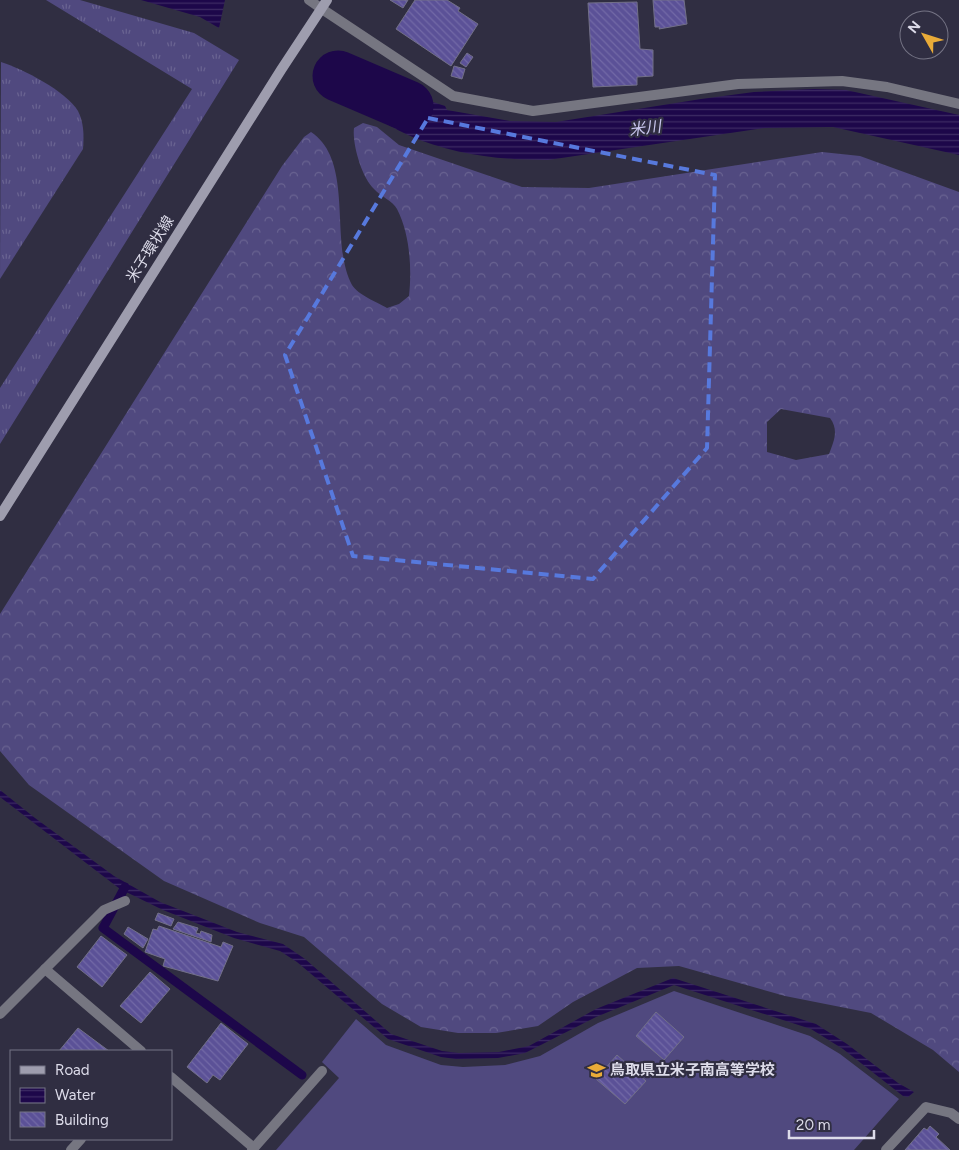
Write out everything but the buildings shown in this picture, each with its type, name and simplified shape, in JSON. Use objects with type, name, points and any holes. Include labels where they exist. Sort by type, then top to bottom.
[{"type":"main road","name":"米子環状線","points":[[0,516],[324,4]]},
{"type":"street","points":[[309,0],[324,4],[453,96],[533,112],[738,84],[842,81],[887,87],[959,104]]},
{"type":"street","points":[[0,1014],[104,910],[125,900]]},
{"type":"street","points":[[45,970],[140,1050]]},
{"type":"street","points":[[172,1078],[252,1149],[322,1071]]},
{"type":"street","points":[[886,1150],[926,1107],[951,1113],[959,1119]]},
{"type":"street","points":[[71,1150],[80,1140]]},
{"type":"highlighted area","points":[[428,118],[715,175],[707,448],[593,579],[353,556],[285,355]]},
{"type":"green space","points":[[46,0],[80,0],[194,33],[239,60],[0,444],[0,388],[192,89]]},
{"type":"green space","points":[[1,62],[43,82],[72,103],[78,111],[81,120],[83,149],[0,279]]},
{"type":"green space","points":[[363,123],[377,127],[399,145],[522,187],[589,188],[822,152],[860,156],[959,192],[959,1072],[933,1050],[871,1013],[785,996],[679,966],[637,968],[573,1002],[538,1026],[496,1033],[458,1033],[421,1027],[382,1004],[304,937],[260,923],[164,881],[29,785],[0,751],[0,614],[282,166],[304,137],[311,132],[324,145],[333,162],[337,182],[345,268],[352,285],[363,295],[387,308],[399,304],[409,296],[409,252],[405,229],[395,206],[377,192],[366,177],[356,151],[354,128]],"holes":[[[781,409],[830,418],[835,431],[829,454],[796,460],[767,452],[767,422]]]},
{"type":"green space","name":"鳥取県立米子南高等学校","points":[[674,991],[810,1036],[840,1054],[899,1099],[854,1150],[276,1150],[339,1078],[322,1062],[356,1019],[386,1045],[441,1065],[463,1067],[505,1065],[540,1056],[598,1023]]},
{"type":"water","points":[[141,0],[225,0],[219,28],[200,17]]},
{"type":"water","points":[[356,63],[431,105],[433,102],[445,106],[447,110],[510,121],[556,122],[754,92],[814,89],[846,90],[959,115],[959,155],[833,127],[764,128],[548,160],[512,159],[477,155],[459,152],[408,135],[332,90]]},
{"type":"water","points":[[0,790],[114,876],[160,902],[237,932],[283,944],[305,959],[391,1034],[442,1051],[459,1053],[499,1052],[529,1046],[596,1009],[673,978],[816,1024],[847,1044],[898,1083],[914,1092],[908,1097],[903,1096],[843,1049],[811,1029],[674,985],[596,1017],[525,1053],[498,1058],[456,1059],[441,1057],[388,1039],[297,962],[280,951],[234,938],[163,910],[120,889],[0,797]]},
{"type":"waterway","name":"米川","points":[[338,76],[408,106]]},
{"type":"waterway","points":[[125,887],[103,928],[302,1075]]},
{"type":"place","name":"鳥取県立米子南高等学校","points":[[596,1070]]}]
